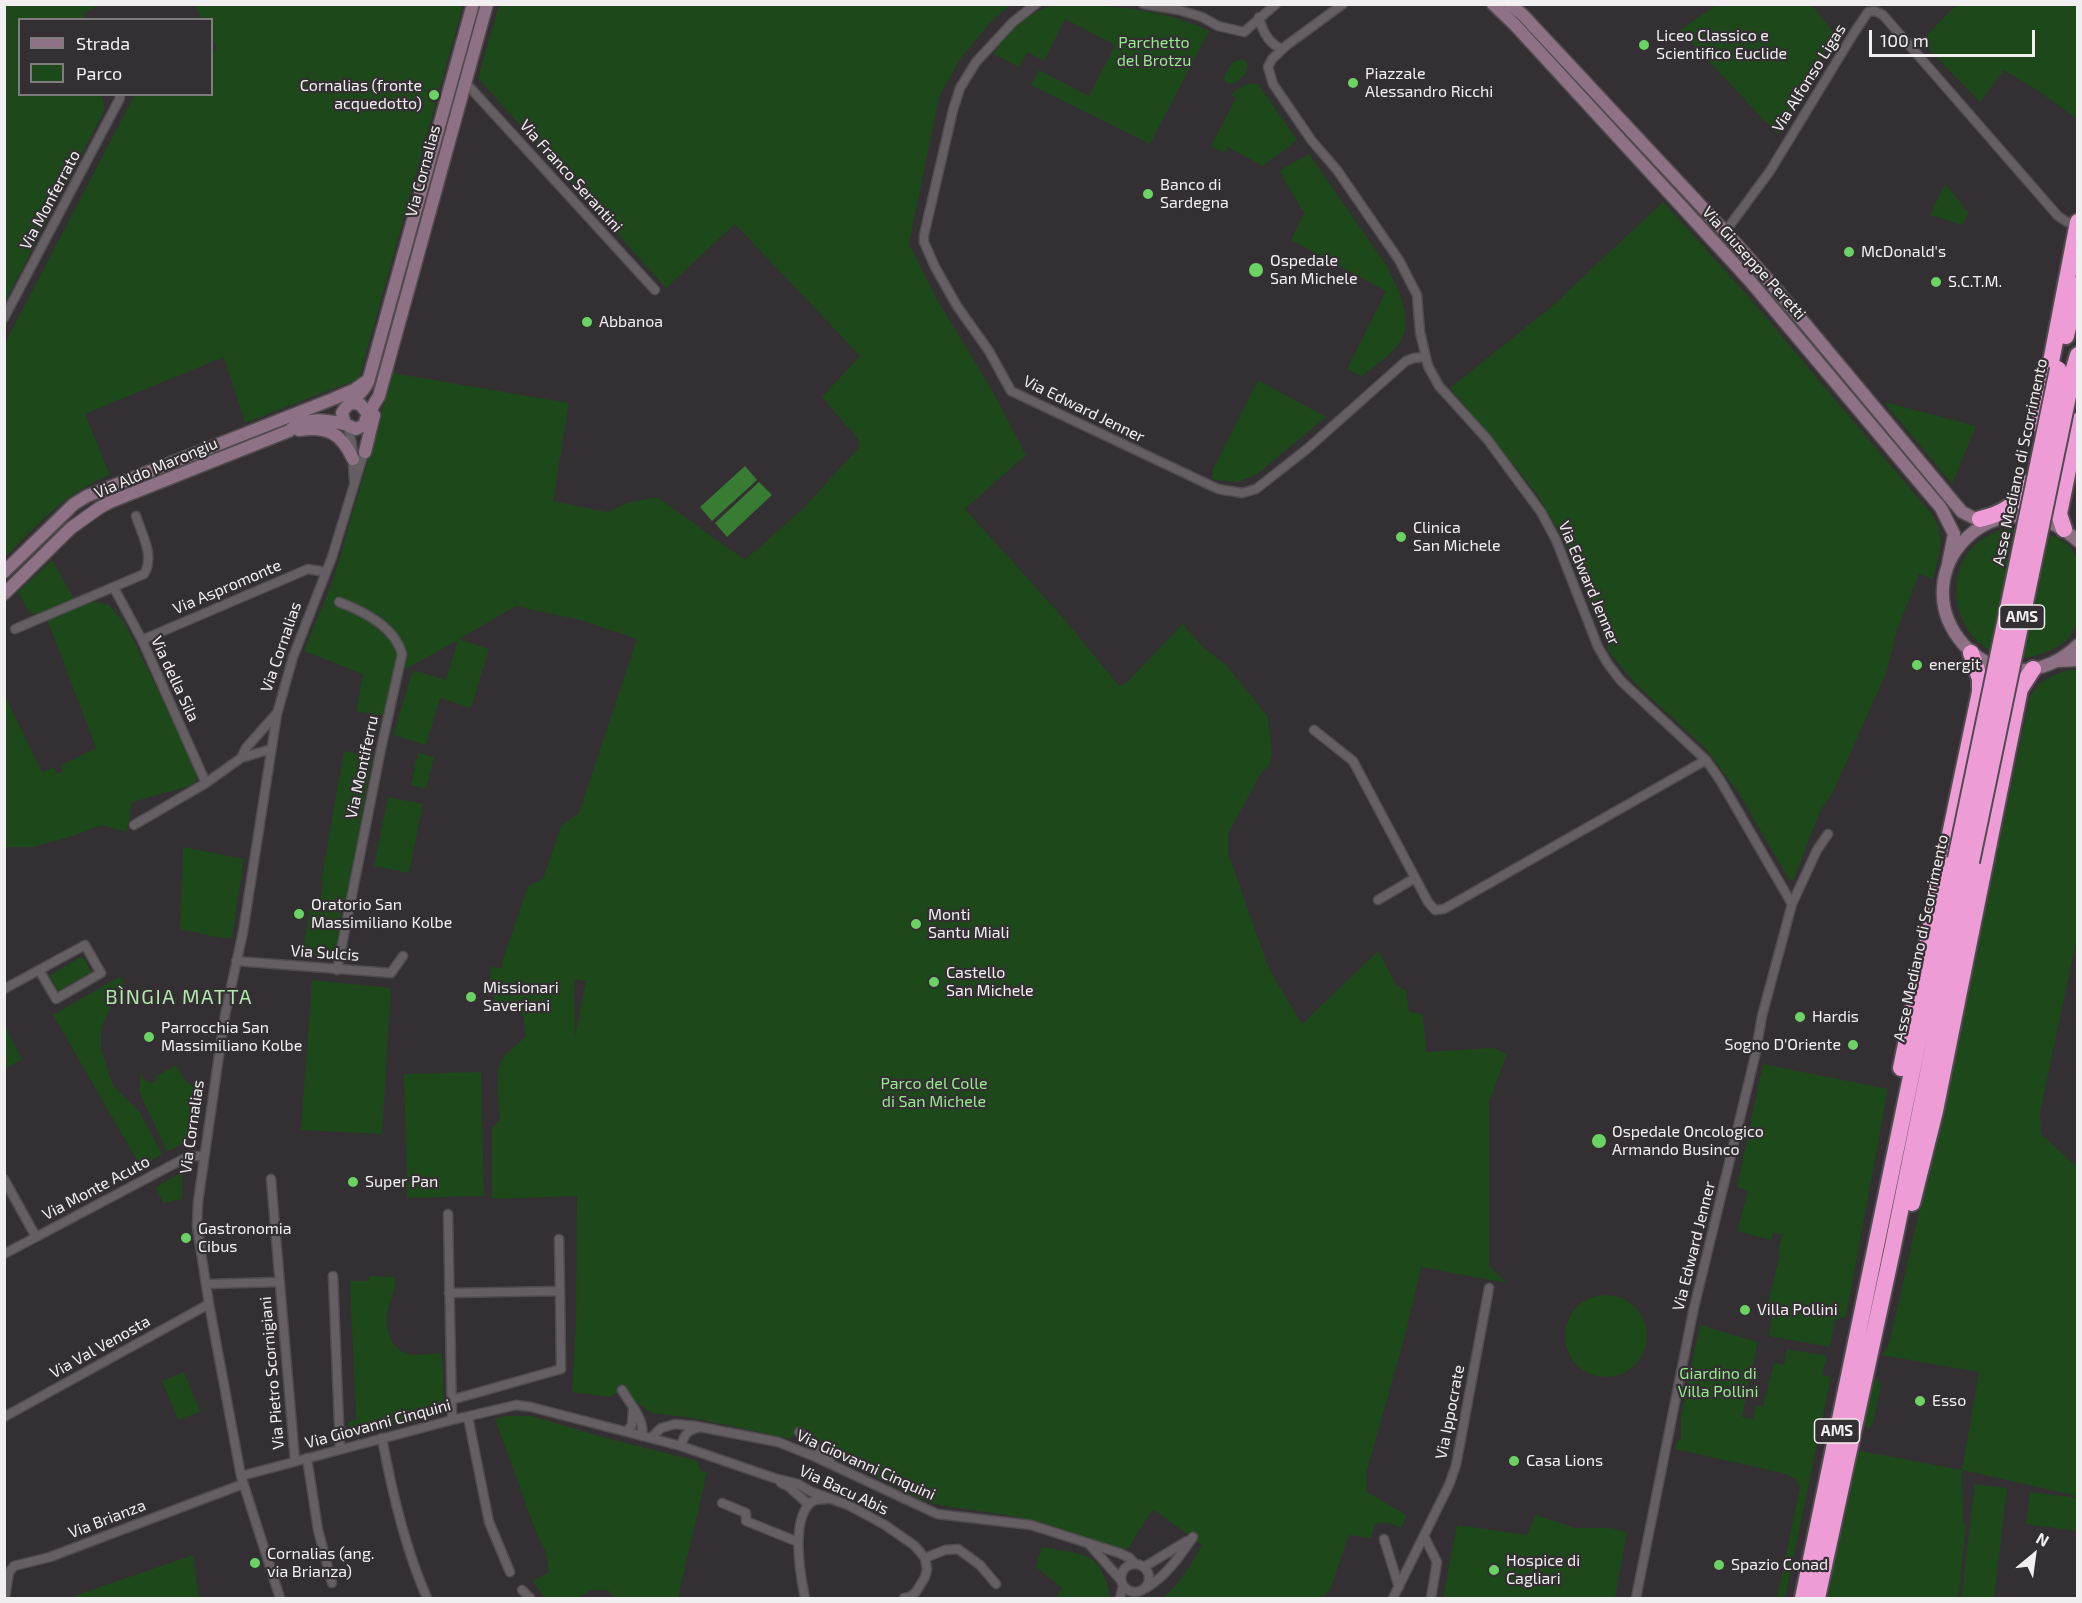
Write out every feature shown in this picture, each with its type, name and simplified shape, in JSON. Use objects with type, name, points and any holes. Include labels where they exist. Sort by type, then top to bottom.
[{"type":"highway","points":[[2021,515],[2077,223]]},
{"type":"highway","name":"Asse Mediano di Scorrimento","points":[[1803,1599],[1873,1264],[1963,861],[2066,370],[2078,285]]},
{"type":"highway","name":"Asse Mediano di Scorrimento","points":[[2066,370],[2078,355]]},
{"type":"highway","points":[[2064,529],[2059,514],[2078,421]]},
{"type":"highway","points":[[1985,520],[2011,507],[2028,483]]},
{"type":"highway","points":[[1873,1264],[1869,1242],[1892,1113],[1980,692],[1980,679],[1971,653]]},
{"type":"highway","points":[[1892,1251],[1904,1232],[1935,1111],[2020,689],[2033,669]]},
{"type":"highway","points":[[1970,742],[1982,734],[1990,734],[1997,738],[2006,753]]},
{"type":"highway","name":"Asse Mediano di Scorrimento","points":[[1817,1599],[1892,1251],[1963,861]]},
{"type":"street","name":"Via Cornalias","points":[[351,403],[364,390],[368,379],[431,163],[473,4]]},
{"type":"street","name":"Via Cornalias","points":[[280,1599],[242,1480],[209,1304],[197,1226],[198,1202],[224,1024],[243,932],[277,714],[298,641],[326,572],[365,452],[367,418],[379,396],[487,4]]},
{"type":"street","name":"Via Edward Jenner","points":[[1036,4],[1013,22],[976,62],[960,88],[924,235],[935,267],[957,306],[989,351],[1011,391],[1218,489],[1242,493],[1256,489],[1307,449],[1406,361],[1425,357]]},
{"type":"street","points":[[1143,4],[1179,10],[1202,17],[1218,26],[1244,32],[1276,4]]},
{"type":"street","points":[[1259,17],[1262,29],[1276,47],[1282,49],[1343,4]]},
{"type":"street","name":"Via Giuseppe Peretti","points":[[1492,4],[1514,24],[1750,281],[1941,508],[1954,534],[1942,588],[1945,612],[1955,635],[1971,653]]},
{"type":"street","name":"Via Giuseppe Peretti","points":[[1510,4],[1523,15],[1777,290],[1962,512],[1985,520]]},
{"type":"street","name":"Via Alfonso Ligas","points":[[1725,232],[1770,171],[1868,12],[1875,11],[1883,15],[2058,216],[2067,222],[2077,223]]},
{"type":"street","name":"Via Edward Jenner","points":[[1282,49],[1268,67],[1273,84],[1312,141],[1337,170],[1399,260],[1417,295],[1425,357],[1439,386],[1486,440],[1541,512],[1560,549],[1598,646],[1608,664],[1622,681],[1706,760],[1792,904]]},
{"type":"street","name":"Via Franco Serantini","points":[[464,81],[655,290]]},
{"type":"street","name":"Via Monferrato","points":[[4,318],[120,96]]},
{"type":"street","name":"Via Aldo Marongiu","points":[[4,572],[69,510],[87,496],[336,398],[354,390],[368,379]]},
{"type":"street","points":[[365,452],[379,396]]},
{"type":"street","points":[[336,398],[364,406],[367,418],[360,428],[346,426],[342,414],[345,407],[351,403]]},
{"type":"street","name":"Via Aldo Marongiu","points":[[4,594],[71,528],[99,508],[314,419],[346,426]]},
{"type":"street","name":"Via Cornalias","points":[[346,426],[352,444],[354,487]]},
{"type":"street","points":[[289,431],[319,428],[332,432],[346,443],[353,459]]},
{"type":"street","points":[[1948,564],[1958,546],[1985,520],[2021,515],[2043,519],[2064,529],[2078,541]]},
{"type":"street","points":[[15,629],[144,574],[150,558],[136,516]]},
{"type":"street","name":"Via Aspromonte","points":[[142,640],[308,569],[326,572]]},
{"type":"street","name":"Via della Sila","points":[[114,588],[142,640],[206,783]]},
{"type":"street","name":"Via Montiferru","points":[[337,970],[378,760],[402,654],[397,643],[380,623],[357,609],[339,602]]},
{"type":"street","points":[[2058,661],[2078,645]]},
{"type":"street","points":[[1971,653],[1996,667],[2016,671],[2033,669],[2058,661],[2078,660]]},
{"type":"street","points":[[242,758],[246,748],[277,714]]},
{"type":"street","points":[[1314,730],[1353,761],[1428,902],[1436,910],[1444,909],[1706,760]]},
{"type":"street","points":[[134,825],[206,783],[242,758],[271,748]]},
{"type":"street","name":"Via Edward Jenner","points":[[1635,1599],[1693,1312],[1755,1056],[1762,1016],[1792,904],[1817,850],[1828,834]]},
{"type":"street","points":[[1378,900],[1415,878]]},
{"type":"street","points":[[4,988],[85,945],[101,973],[56,999],[39,970]]},
{"type":"street","name":"Via Sulcis","points":[[236,961],[391,973],[403,956]]},
{"type":"street","name":"Via Monte Acuto","points":[[4,1254],[189,1156],[204,1156]]},
{"type":"street","points":[[4,1179],[36,1237]]},
{"type":"street","name":"Via Pietro Scornigiani","points":[[271,1179],[295,1461]]},
{"type":"street","points":[[448,1214],[452,1420]]},
{"type":"street","points":[[451,1400],[561,1369],[559,1239]]},
{"type":"street","points":[[333,1276],[340,1449]]},
{"type":"street","name":"Via Pietro Scornigiani","points":[[207,1284],[279,1282]]},
{"type":"street","name":"Via Ippocrate","points":[[1393,1599],[1449,1485],[1456,1465],[1489,1288]]},
{"type":"street","points":[[449,1293],[560,1291]]},
{"type":"street","name":"Via Val Venosta","points":[[4,1417],[209,1304]]},
{"type":"street","points":[[622,1390],[639,1416],[647,1437],[672,1424]]},
{"type":"street","name":"Via Giovanni Cinquini","points":[[242,1480],[295,1461],[516,1405],[681,1446],[774,1478]]},
{"type":"street","points":[[627,1431],[632,1425],[633,1409]]},
{"type":"street","points":[[468,1417],[489,1522],[510,1572]]},
{"type":"street","points":[[666,1442],[668,1430],[672,1424]]},
{"type":"street","name":"Via Giovanni Cinquini","points":[[672,1424],[777,1442],[838,1467],[937,1514],[1031,1525],[1119,1553],[1139,1565]]},
{"type":"street","points":[[681,1446],[689,1430],[699,1428]]},
{"type":"street","points":[[799,1432],[838,1467]]},
{"type":"street","points":[[382,1438],[388,1474],[413,1568],[427,1599]]},
{"type":"street","name":"Via Pietro Scornigiani","points":[[307,1458],[318,1530],[332,1583]]},
{"type":"street","points":[[774,1478],[788,1486],[808,1504]]},
{"type":"street","name":"Via Bacu Abis","points":[[774,1478],[798,1484],[885,1525],[915,1546],[925,1558]]},
{"type":"street","name":"Via Brianza","points":[[5,1599],[9,1572],[14,1566],[50,1557],[242,1480]]},
{"type":"street","points":[[805,1599],[800,1576],[798,1533],[808,1504],[830,1498]]},
{"type":"street","points":[[722,1503],[746,1514],[746,1521],[798,1542]]},
{"type":"street","points":[[1424,1536],[1437,1562],[1431,1599]]},
{"type":"street","points":[[1090,1545],[1122,1583],[1132,1593],[1142,1593],[1173,1565],[1193,1537],[1166,1555],[1139,1565],[1126,1567],[1121,1575],[1122,1583],[1120,1599]]},
{"type":"street","points":[[1384,1539],[1399,1587]]},
{"type":"street","points":[[904,1599],[916,1592],[925,1577],[927,1569],[925,1558],[945,1550],[958,1549],[980,1565],[996,1584]]},
{"type":"street","points":[[1139,1565],[1149,1575],[1150,1580],[1142,1593]]},
{"type":"street","points":[[522,1590],[530,1599]]},
{"type":"green space","points":[[5,4],[99,5],[85,12],[83,15],[88,18],[18,18],[18,96],[101,96],[105,109],[5,302]]},
{"type":"green space","points":[[1811,4],[1833,32],[1831,41],[1778,135],[1680,30],[1716,5]]},
{"type":"green space","points":[[195,5],[463,5],[360,375],[358,379],[245,423],[224,357],[85,414],[110,475],[94,482],[66,500],[5,557],[5,343],[134,96],[213,96],[213,52],[217,49],[213,40],[213,18],[202,18]]},
{"type":"green space","name":"Parco del Colle di San Michele","points":[[499,5],[1010,5],[990,23],[960,59],[939,97],[909,244],[935,296],[993,392],[1026,455],[965,509],[1064,619],[1119,686],[1125,684],[1183,624],[1204,648],[1226,665],[1268,717],[1272,755],[1268,767],[1261,773],[1228,834],[1228,853],[1269,969],[1302,1024],[1378,951],[1397,986],[1406,990],[1409,1012],[1423,1014],[1426,1052],[1493,1048],[1507,1054],[1489,1102],[1489,1266],[1507,1283],[1421,1267],[1407,1328],[1366,1474],[1367,1492],[1406,1515],[1401,1529],[1392,1524],[1379,1523],[1375,1524],[1371,1538],[1349,1535],[1330,1590],[1322,1598],[1162,1598],[1180,1581],[1202,1545],[1153,1509],[1129,1547],[1109,1547],[1042,1523],[934,1504],[918,1498],[836,1457],[808,1429],[802,1429],[790,1439],[694,1418],[652,1413],[636,1402],[626,1387],[610,1397],[572,1392],[576,1326],[577,1196],[492,1199],[492,1128],[500,1120],[498,1072],[504,1056],[526,1036],[523,1016],[513,1008],[496,1006],[490,981],[491,967],[502,968],[502,962],[528,886],[543,879],[561,826],[579,813],[637,639],[584,621],[516,606],[459,639],[489,649],[471,708],[440,698],[426,745],[393,735],[413,670],[446,680],[458,640],[395,675],[385,716],[356,711],[363,674],[304,651],[334,578],[393,373],[569,403],[553,501],[607,512],[627,503],[657,497],[745,560],[804,508],[859,447],[859,440],[822,397],[860,356],[735,224],[666,288],[478,78]],"holes":[[[574,979],[586,981],[575,1037]]]},
{"type":"green space","name":"Parchetto del Brotzu","points":[[1053,5],[1091,5],[1133,9],[1174,17],[1209,31],[1150,144],[1031,85],[1039,70],[1089,96],[1115,45],[1065,19],[1044,61],[1027,52],[1019,67],[994,54],[1019,24]]},
{"type":"green space","points":[[1960,5],[2077,5],[2077,119],[2004,70],[1980,102],[1921,41],[1952,9]]},
{"type":"green space","points":[[1243,59],[1248,65],[1246,73],[1234,84],[1226,83],[1224,79],[1230,66]]},
{"type":"green space","points":[[1248,84],[1258,84],[1297,140],[1263,166],[1228,147],[1224,153],[1211,146],[1236,98],[1231,95]]},
{"type":"green space","points":[[1309,154],[1388,268],[1404,306],[1405,327],[1398,345],[1361,376],[1347,369],[1386,291],[1291,240],[1304,213],[1279,171]]},
{"type":"green space","points":[[1945,184],[1969,213],[1962,225],[1930,215]]},
{"type":"green space","points":[[1663,202],[1746,294],[1934,517],[1940,533],[1939,555],[1933,579],[1919,574],[1897,630],[1887,671],[1833,792],[1820,811],[1793,881],[1789,879],[1738,792],[1706,749],[1638,686],[1611,655],[1565,543],[1538,495],[1450,388],[1551,307]]},
{"type":"green space","points":[[1258,380],[1326,417],[1257,474],[1238,482],[1213,480],[1212,471]]},
{"type":"green space","points":[[1884,402],[1976,426],[1952,484]]},
{"type":"green space","points":[[2027,527],[2057,538],[2075,554],[2078,570],[2077,618],[2069,637],[2055,648],[2038,655],[2010,657],[1987,649],[1969,632],[1959,610],[1956,586],[1962,562],[1978,543],[2007,528]]},
{"type":"green space","points":[[52,560],[73,597],[109,605],[126,625],[194,764],[197,776],[194,785],[132,802],[127,832],[101,825],[73,836],[33,847],[5,847],[4,694],[42,772],[54,768],[57,774],[63,771],[60,766],[96,748],[47,619],[29,612],[18,592]]},
{"type":"green space","points":[[2077,670],[2077,937],[2040,1113],[2041,1134],[2077,1167],[2077,1496],[1962,1470],[1979,1372],[1881,1355],[1889,1344],[1953,1062],[2030,696],[2047,678]]},
{"type":"green space","points":[[344,751],[373,756],[345,906],[320,900],[323,882],[321,881]]},
{"type":"green space","points":[[418,753],[434,757],[426,789],[411,785]]},
{"type":"green space","points":[[388,797],[423,804],[409,873],[374,866]]},
{"type":"green space","points":[[183,847],[244,859],[232,938],[221,938],[180,929]]},
{"type":"green space","points":[[310,903],[342,908],[335,958],[303,953]]},
{"type":"green space","points":[[82,956],[92,972],[58,991],[49,976]]},
{"type":"green space","points":[[121,976],[124,985],[101,1028],[101,1049],[113,1086],[139,1111],[162,1154],[141,1167],[53,1015]]},
{"type":"green space","points":[[312,980],[391,988],[382,1134],[301,1130]]},
{"type":"green space","points":[[5,1026],[22,1059],[4,1069]]},
{"type":"green space","points":[[1763,1064],[1888,1089],[1846,1316],[1835,1320],[1830,1347],[1769,1336],[1772,1318],[1765,1316],[1780,1254],[1778,1253],[1782,1235],[1773,1232],[1771,1240],[1737,1231],[1748,1191],[1737,1187]]},
{"type":"green space","points":[[177,1065],[184,1079],[197,1088],[190,1139],[167,1152],[139,1091],[141,1071],[145,1081],[152,1083],[156,1076]]},
{"type":"green space","points":[[481,1072],[484,1196],[407,1198],[404,1074]]},
{"type":"green space","points":[[182,1174],[182,1199],[163,1203],[156,1187]]},
{"type":"green space","points":[[369,1276],[395,1277],[395,1288],[389,1305],[387,1324],[390,1338],[397,1348],[412,1354],[442,1353],[444,1409],[348,1437],[348,1421],[356,1420],[350,1281],[369,1281]]},
{"type":"green space","points":[[1606,1295],[1622,1298],[1635,1307],[1644,1320],[1647,1336],[1644,1352],[1635,1365],[1622,1374],[1606,1377],[1590,1374],[1577,1365],[1568,1352],[1565,1336],[1568,1320],[1577,1307],[1590,1298]]},
{"type":"green space","name":"Giardino di Villa Pollini","points":[[1700,1325],[1758,1342],[1742,1417],[1753,1419],[1756,1405],[1763,1407],[1774,1363],[1784,1365],[1787,1349],[1827,1356],[1822,1375],[1831,1377],[1785,1598],[1777,1598],[1800,1487],[1795,1478],[1782,1473],[1675,1449],[1677,1440],[1681,1440],[1681,1416]]},
{"type":"green space","points":[[184,1372],[200,1412],[178,1420],[162,1381]]},
{"type":"green space","points":[[1878,1378],[1881,1385],[1873,1424],[1868,1429],[1862,1421],[1871,1382]]},
{"type":"green space","points":[[507,1416],[531,1416],[697,1461],[701,1471],[707,1472],[678,1598],[614,1598],[608,1590],[591,1590],[578,1598],[545,1598],[533,1581],[549,1572],[545,1551],[495,1419]]},
{"type":"green space","points":[[1856,1450],[1962,1470],[1963,1524],[1966,1524],[1958,1598],[1827,1598]]},
{"type":"green space","points":[[1975,1484],[2007,1488],[1994,1598],[1961,1598]]},
{"type":"green space","points":[[2030,1492],[2077,1498],[2077,1531],[2026,1524]]},
{"type":"green space","points":[[1535,1515],[1576,1528],[1611,1528],[1627,1532],[1615,1598],[1443,1598],[1457,1525],[1527,1535]]},
{"type":"green space","points":[[1042,1547],[1077,1553],[1093,1560],[1105,1578],[1109,1598],[1055,1598],[1062,1588],[1036,1567]]},
{"type":"green space","points":[[193,1555],[199,1598],[68,1598]]},
{"type":"shaded area","points":[[745,466],[757,480],[712,521],[700,507]]},
{"type":"shaded area","points":[[759,482],[772,495],[727,537],[715,523]]},
{"type":"place","name":"Liceo Classico e Scientifico Euclide","points":[[1644,45]]},
{"type":"place","name":"Piazzale Alessandro Ricchi","points":[[1353,83]]},
{"type":"place","name":"Cornalias (fronte acquedotto)","points":[[434,95]]},
{"type":"place","name":"Banco di Sardegna","points":[[1148,194]]},
{"type":"place","name":"McDonald's","points":[[1849,252]]},
{"type":"place","name":"Ospedale San Michele","points":[[1256,270]]},
{"type":"place","name":"S.C.T.M.","points":[[1936,282]]},
{"type":"place","name":"Abbanoa","points":[[587,322]]},
{"type":"place","name":"Clinica San Michele","points":[[1401,537]]},
{"type":"place","name":"energit","points":[[1917,665]]},
{"type":"place","name":"Oratorio San Massimiliano Kolbe","points":[[299,914]]},
{"type":"place","name":"Monti Santu Miali","points":[[916,924]]},
{"type":"place","name":"Castello San Michele","points":[[934,982]]},
{"type":"place","name":"Missionari Saveriani","points":[[471,997]]},
{"type":"place","name":"Hardis","points":[[1800,1017]]},
{"type":"place","name":"Parrocchia San Massimiliano Kolbe","points":[[149,1037]]},
{"type":"place","name":"Sogno D'Oriente","points":[[1853,1045]]},
{"type":"place","name":"Ospedale Oncologico Armando Businco","points":[[1599,1141]]},
{"type":"place","name":"Super Pan","points":[[353,1182]]},
{"type":"place","name":"Gastronomia Cibus","points":[[186,1238]]},
{"type":"place","name":"Villa Pollini","points":[[1745,1310]]},
{"type":"place","name":"Esso","points":[[1920,1401]]},
{"type":"place","name":"Casa Lions","points":[[1514,1461]]},
{"type":"place","name":"Cornalias (ang. via Brianza)","points":[[255,1563]]},
{"type":"place","name":"Spazio Conad","points":[[1719,1565]]},
{"type":"place","name":"Hospice di Cagliari","points":[[1494,1570]]},
{"type":"district","name":"BÌNGIA MATTA","points":[[179,997]]}]
